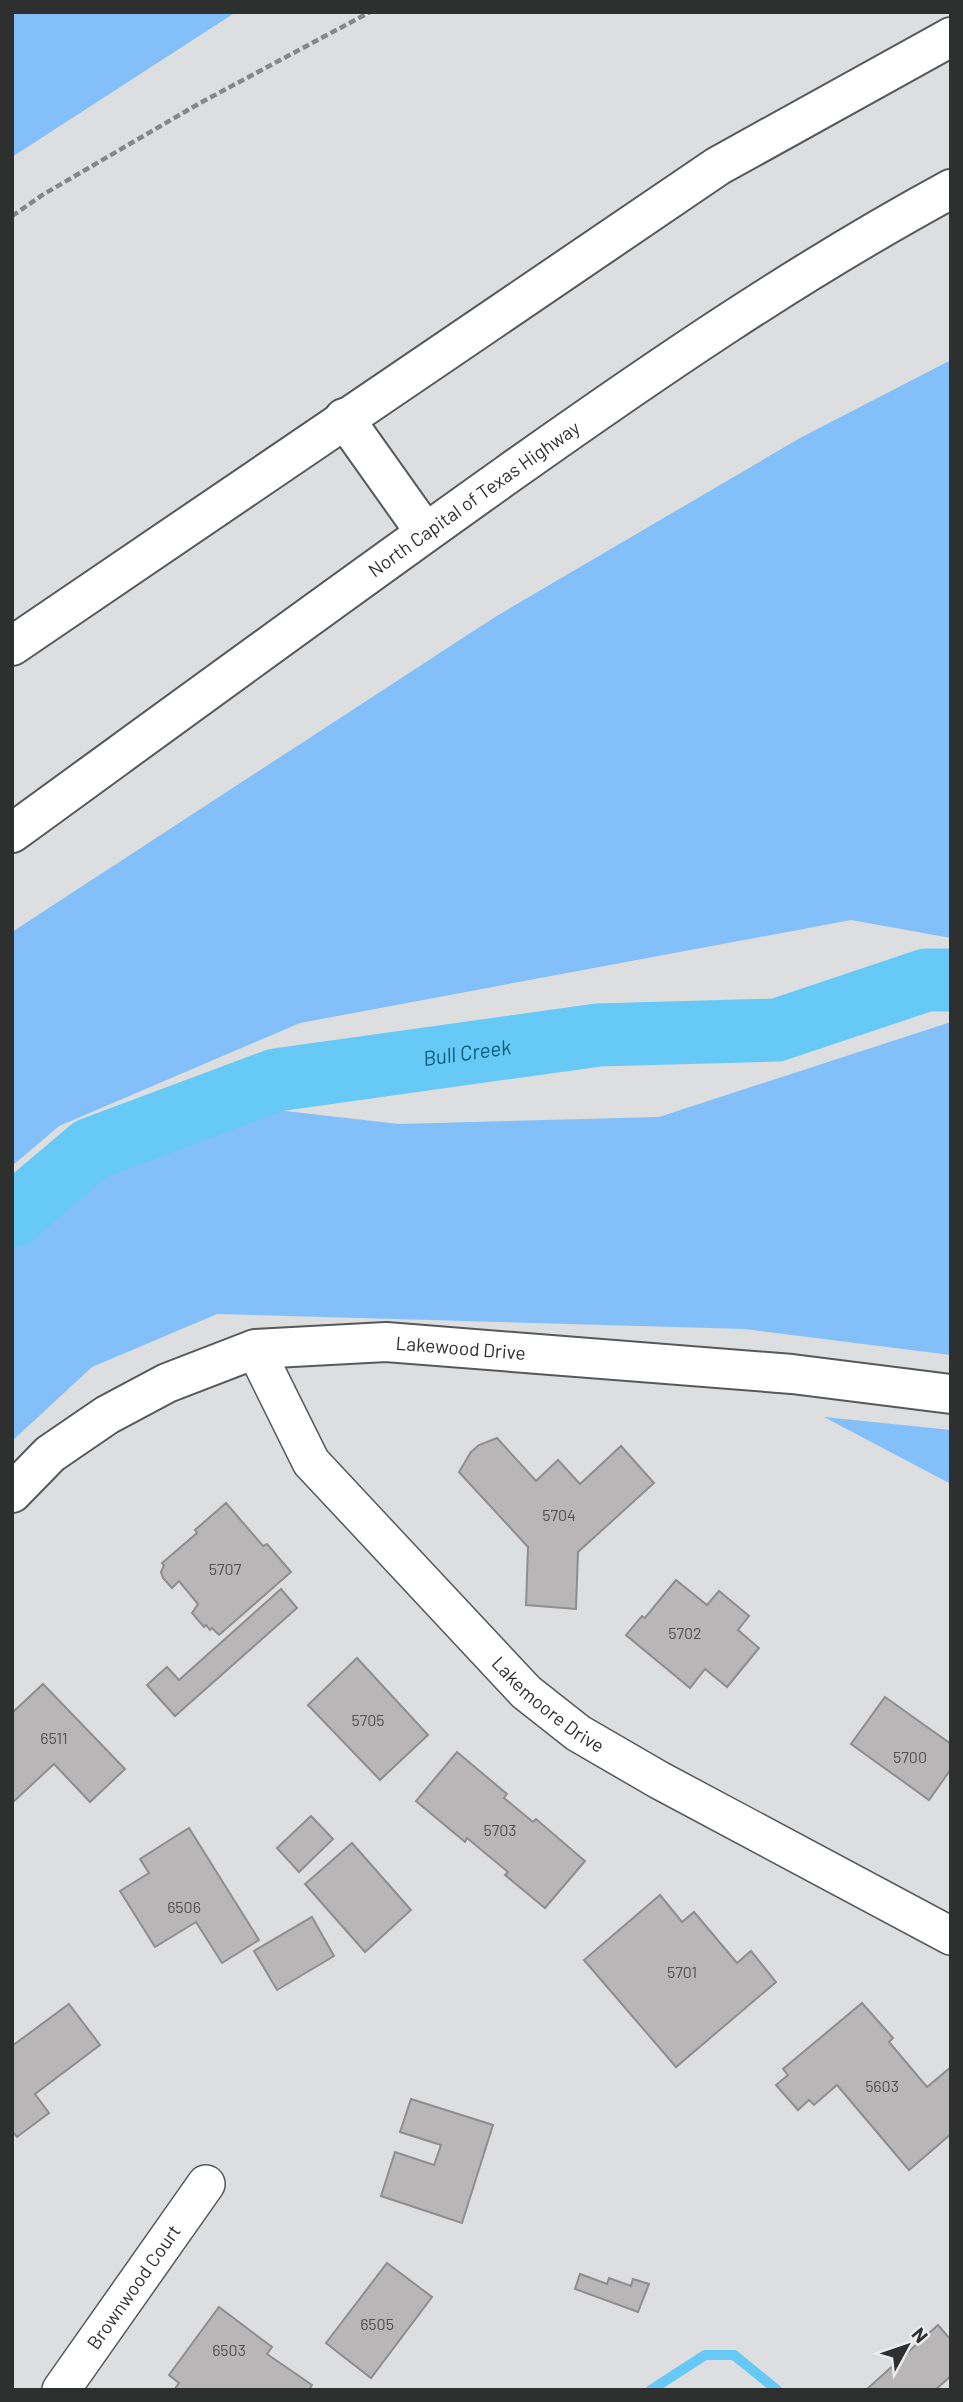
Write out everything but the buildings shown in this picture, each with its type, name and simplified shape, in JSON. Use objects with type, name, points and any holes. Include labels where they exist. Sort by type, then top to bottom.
[{"type":"main road","points":[[12,646],[718,166],[951,37]]},
{"type":"main road","name":"North Capital of Texas Highway","points":[[12,833],[652,372],[778,290],[951,189]]},
{"type":"main road","points":[[344,418],[425,533]]},
{"type":"main road","name":"Lakewood Drive","points":[[12,1493],[50,1454],[107,1415],[167,1383],[255,1349],[386,1342],[792,1374],[951,1394]]},
{"type":"street","name":"Lakemoore Drive","points":[[255,1349],[311,1462],[526,1692],[578,1733],[659,1780],[951,1936]]},
{"type":"street","name":"Brownwood Court","points":[[61,2390],[206,2184]]},
{"type":"path","points":[[12,216],[44,194],[200,103],[370,12]]},
{"type":"shaded area","points":[[12,12],[236,12],[12,157]]},
{"type":"shaded area","points":[[951,360],[951,938],[851,920],[300,1023],[59,1126],[12,1166],[12,932],[495,617],[800,438]]},
{"type":"shaded area","points":[[951,1022],[951,1355],[745,1329],[217,1314],[92,1367],[12,1441],[12,1235],[80,1182],[240,1106],[399,1124],[659,1117]]},
{"type":"shaded area","points":[[824,1417],[951,1430],[951,1484]]},
{"type":"waterway","name":"Bull Creek","points":[[12,1216],[91,1149],[276,1080],[598,1035],[777,1030],[926,980],[951,980]]},
{"type":"waterway","points":[[651,2390],[705,2355],[734,2355],[777,2390]]}]
